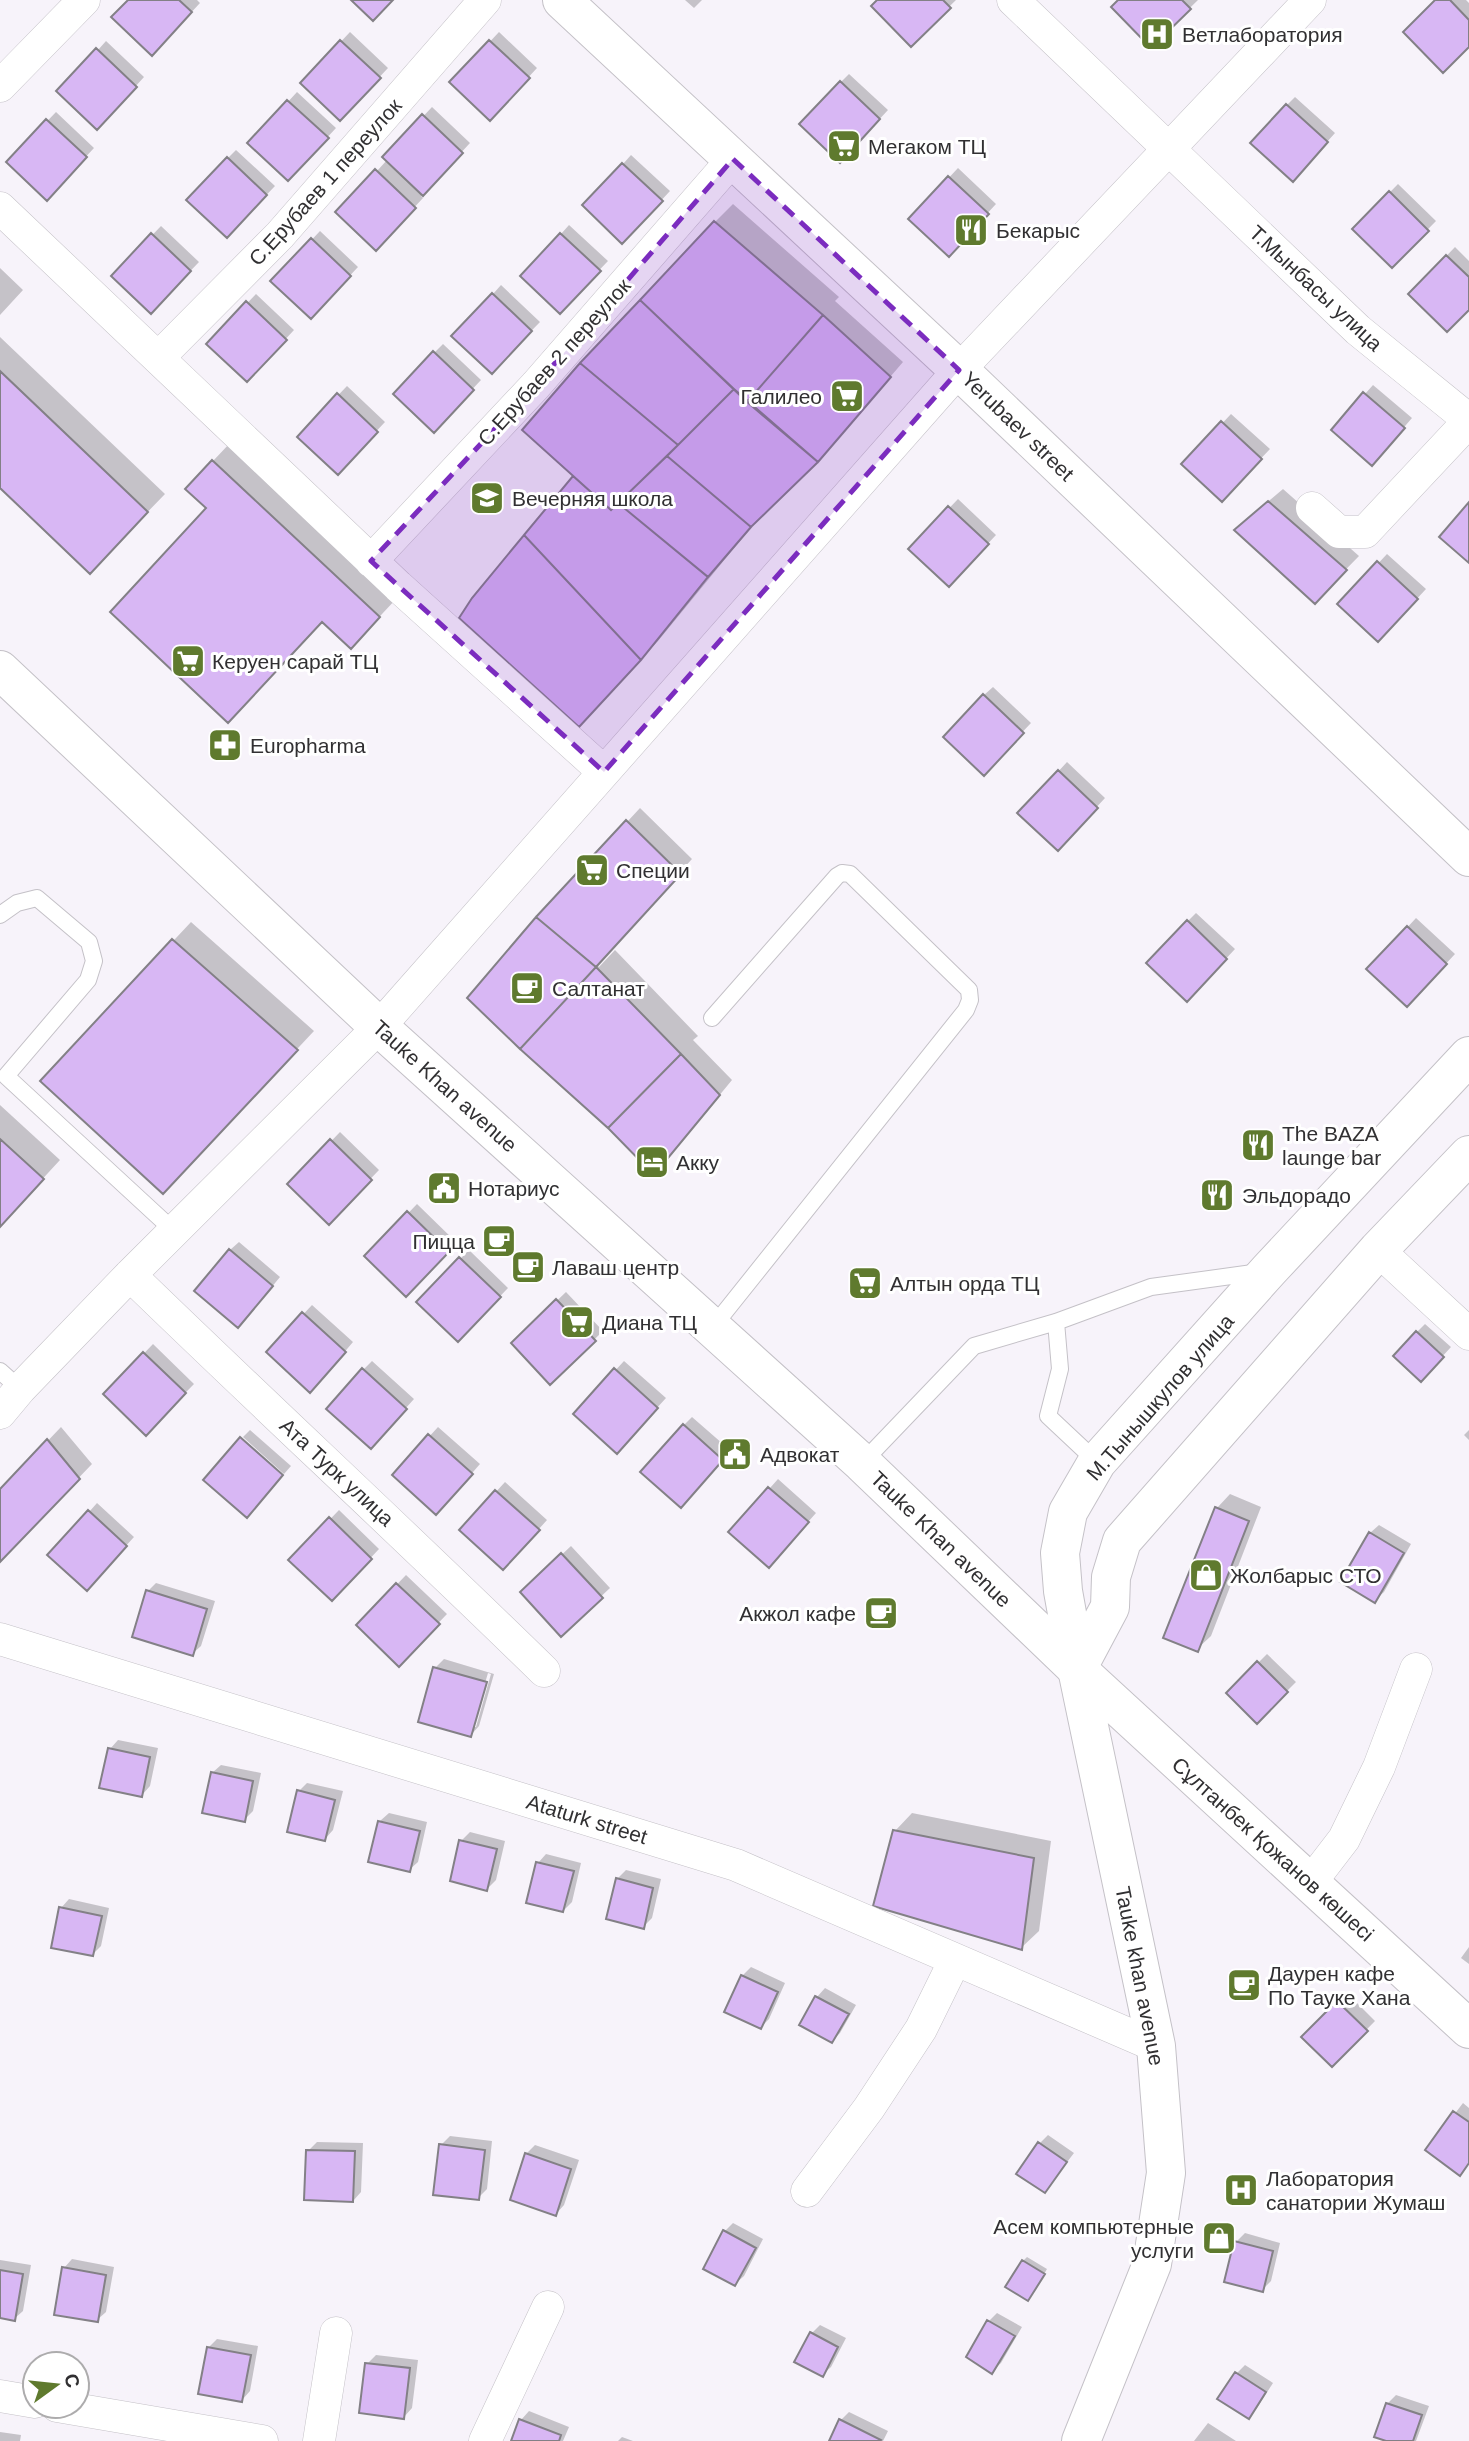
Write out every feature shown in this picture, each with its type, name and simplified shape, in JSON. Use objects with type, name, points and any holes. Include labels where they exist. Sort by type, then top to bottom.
[{"type":"main road","name":"Yerubaev street","points":[[562,0],[960,370],[1469,857]]},
{"type":"main road","name":"Tauke Khan avenue","points":[[0,670],[379,1027],[862,1463],[1077,1669]]},
{"type":"main road","name":"М.Тынышкулов улица","points":[[1077,1669],[1063,1591],[1060,1553],[1068,1512],[1097,1462],[1269,1270],[1469,1056]]},
{"type":"main road","points":[[1077,1669],[1110,1607],[1111,1577],[1122,1541],[1378,1250],[1469,1155]]},
{"type":"main road","name":"Сұлтанбек Қожанов көшесі","points":[[1077,1669],[1469,2029]]},
{"type":"main road","name":"Tauke khan avenue","points":[[1077,1669],[1156,2046],[1166,2173],[1152,2264],[1081,2441]]},
{"type":"street","points":[[0,86],[84,0]]},
{"type":"street","name":"С.Ерубаев 1 переулок","points":[[158,358],[280,235],[485,0]]},
{"type":"street","name":"Т.Мынбасы улица","points":[[1013,0],[1358,330],[1469,420]]},
{"type":"street","points":[[0,1413],[10,1380],[130,1275],[379,1027],[960,370],[1310,0]]},
{"type":"street","name":"С.Ерубаев 2 переулок","points":[[371,561],[536,385],[733,159]]},
{"type":"street","points":[[0,208],[371,561],[604,772]]},
{"type":"street","points":[[1312,508],[1339,532],[1365,532],[1469,420]]},
{"type":"street","points":[[1378,1250],[1469,1334]]},
{"type":"street","name":"Ата Турк улица","points":[[130,1275],[544,1671]]},
{"type":"street","name":"Ataturk street","points":[[0,1639],[736,1865],[1156,2046]]},
{"type":"street","points":[[1311,1882],[1344,1839],[1379,1767],[1416,1669]]},
{"type":"street","points":[[807,2191],[869,2108],[921,2029],[955,1959]]},
{"type":"street","points":[[485,2441],[548,2306]]},
{"type":"street","points":[[318,2441],[336,2333]]},
{"type":"street","points":[[0,2396],[21,2400]]},
{"type":"street","points":[[91,2413],[204,2436],[262,2441]]},
{"type":"lane","points":[[712,1018],[842,873],[850,874],[969,990],[970,1000],[965,1010],[712,1328]]},
{"type":"lane","points":[[0,915],[17,903],[37,898],[89,942],[94,961],[88,980],[3,1073],[174,1231]]},
{"type":"lane","points":[[862,1463],[974,1346],[1056,1322],[1150,1287],[1269,1270]]},
{"type":"lane","points":[[1056,1322],[1060,1369],[1048,1416],[1097,1462]]},
{"type":"highlighted area","points":[[733,159],[959,370],[604,772],[371,561],[536,385]]},
{"type":"building","points":[[128,0],[179,0],[192,12],[152,56],[111,17]]},
{"type":"building","points":[[351,0],[393,0],[373,21]]},
{"type":"building","points":[[877,0],[943,0],[951,8],[911,47],[871,6]]},
{"type":"building","points":[[1118,0],[1182,0],[1191,9],[1151,48],[1111,7]]},
{"type":"building","points":[[1435,0],[1450,0],[1469,20],[1469,47],[1443,73],[1403,32]]},
{"type":"building","points":[[340,40],[381,78],[340,121],[300,83]]},
{"type":"building","points":[[489,40],[530,78],[490,121],[449,82]]},
{"type":"building","points":[[96,48],[137,87],[97,130],[56,91]]},
{"type":"building","points":[[840,81],[880,119],[840,163],[799,124]]},
{"type":"building","points":[[287,100],[329,138],[288,181],[247,143]]},
{"type":"building","points":[[1286,104],[1328,142],[1293,182],[1250,143]]},
{"type":"building","points":[[422,114],[463,153],[423,196],[382,157]]},
{"type":"building","points":[[46,119],[87,157],[47,201],[6,162]]},
{"type":"building","points":[[227,157],[267,195],[227,238],[186,200]]},
{"type":"building","points":[[622,163],[663,201],[622,244],[582,205]]},
{"type":"building","points":[[375,169],[416,208],[376,251],[335,212]]},
{"type":"building","points":[[948,176],[989,214],[949,257],[908,219]]},
{"type":"building","points":[[1389,191],[1429,231],[1392,268],[1352,229]]},
{"type":"building","points":[[714,221],[823,315],[747,402],[640,300]]},
{"type":"building","points":[[151,233],[191,271],[151,314],[111,276]]},
{"type":"building","points":[[560,233],[601,271],[560,314],[520,276]]},
{"type":"building","points":[[311,238],[351,276],[311,319],[270,281]]},
{"type":"building","points":[[1446,255],[1469,277],[1469,310],[1447,332],[1408,294]]},
{"type":"building","points":[[492,293],[532,331],[492,374],[451,336]]},
{"type":"building","points":[[640,300],[734,389],[678,445],[580,363]]},
{"type":"building","points":[[246,301],[287,340],[247,382],[206,344]]},
{"type":"building","points":[[823,315],[891,377],[818,462],[747,402]]},
{"type":"building","points":[[433,351],[474,390],[434,433],[393,394]]},
{"type":"building","points":[[580,363],[678,445],[611,510],[522,430]]},
{"type":"building","points":[[0,371],[148,512],[90,574],[0,488]]},
{"type":"building","points":[[734,389],[818,462],[751,527],[667,456]]},
{"type":"building","points":[[1363,392],[1405,428],[1372,466],[1331,430]]},
{"type":"building","points":[[337,393],[378,432],[338,475],[297,437]]},
{"type":"building","points":[[1221,421],[1262,459],[1222,502],[1181,464]]},
{"type":"building","points":[[667,456],[751,527],[708,577],[618,503]]},
{"type":"building","points":[[212,460],[380,617],[351,649],[322,622],[228,723],[110,612],[206,508],[185,489]]},
{"type":"building","points":[[573,476],[611,510],[618,503],[708,577],[641,660],[524,535]]},
{"type":"building","points":[[1268,501],[1347,570],[1315,604],[1234,530]]},
{"type":"building","points":[[1469,502],[1469,563],[1439,537]]},
{"type":"building","points":[[948,506],[989,544],[949,587],[908,549]]},
{"type":"building","points":[[524,535],[641,660],[579,727],[459,618]]},
{"type":"building","points":[[1377,561],[1418,599],[1378,642],[1337,604]]},
{"type":"building","points":[[983,694],[1024,733],[984,776],[943,737]]},
{"type":"building","points":[[1058,770],[1098,808],[1058,851],[1017,813]]},
{"type":"building","points":[[626,820],[681,874],[596,967],[536,917]]},
{"type":"building","points":[[536,917],[596,967],[520,1049],[467,998]]},
{"type":"building","points":[[1187,920],[1227,959],[1187,1002],[1146,963]]},
{"type":"building","points":[[1407,926],[1447,964],[1407,1007],[1366,969]]},
{"type":"building","points":[[172,939],[298,1050],[163,1194],[40,1081]]},
{"type":"building","points":[[596,967],[681,1054],[608,1128],[520,1049]]},
{"type":"building","points":[[681,1054],[720,1095],[654,1175],[608,1128]]},
{"type":"building","points":[[0,1139],[44,1179],[0,1227]]},
{"type":"building","points":[[330,1139],[372,1180],[329,1225],[287,1184]]},
{"type":"building","points":[[407,1211],[449,1252],[406,1297],[364,1256]]},
{"type":"building","points":[[229,1249],[273,1286],[238,1328],[194,1291]]},
{"type":"building","points":[[459,1257],[501,1297],[458,1342],[416,1302]]},
{"type":"building","points":[[556,1299],[596,1341],[550,1385],[511,1343]]},
{"type":"building","points":[[302,1312],[346,1352],[310,1393],[266,1352]]},
{"type":"building","points":[[1416,1331],[1444,1357],[1421,1382],[1393,1356]]},
{"type":"building","points":[[143,1352],[186,1393],[146,1436],[103,1394]]},
{"type":"building","points":[[362,1368],[407,1409],[371,1449],[326,1409]]},
{"type":"building","points":[[614,1368],[658,1408],[617,1454],[573,1414]]},
{"type":"building","points":[[683,1424],[723,1460],[681,1508],[640,1472]]},
{"type":"building","points":[[428,1434],[473,1474],[436,1515],[392,1475]]},
{"type":"building","points":[[240,1437],[283,1475],[247,1518],[203,1480]]},
{"type":"building","points":[[47,1439],[80,1479],[0,1562],[0,1489]]},
{"type":"building","points":[[768,1487],[809,1522],[769,1568],[728,1532]]},
{"type":"building","points":[[495,1490],[540,1530],[503,1570],[459,1530]]},
{"type":"building","points":[[1215,1507],[1249,1521],[1198,1652],[1163,1638]]},
{"type":"building","points":[[88,1510],[127,1546],[87,1591],[47,1555]]},
{"type":"building","points":[[329,1517],[372,1559],[332,1601],[288,1560]]},
{"type":"building","points":[[1369,1532],[1404,1553],[1375,1603],[1340,1582]]},
{"type":"building","points":[[561,1553],[603,1598],[561,1637],[520,1592]]},
{"type":"building","points":[[396,1583],[440,1624],[399,1667],[356,1625]]},
{"type":"building","points":[[146,1590],[207,1609],[193,1656],[132,1637]]},
{"type":"building","points":[[1257,1661],[1288,1692],[1257,1724],[1226,1693]]},
{"type":"building","points":[[433,1667],[487,1682],[471,1737],[418,1722]]},
{"type":"building","points":[[108,1748],[150,1757],[142,1797],[99,1788]]},
{"type":"building","points":[[211,1772],[253,1781],[245,1822],[202,1813]]},
{"type":"building","points":[[297,1790],[335,1800],[325,1841],[287,1832]]},
{"type":"building","points":[[378,1821],[420,1831],[410,1872],[368,1862]]},
{"type":"building","points":[[893,1830],[1034,1858],[1022,1950],[873,1906]]},
{"type":"building","points":[[459,1840],[497,1849],[487,1891],[450,1881]]},
{"type":"building","points":[[536,1862],[574,1871],[563,1912],[526,1903]]},
{"type":"building","points":[[616,1878],[653,1888],[644,1929],[606,1919]]},
{"type":"building","points":[[59,1907],[102,1916],[93,1956],[51,1948]]},
{"type":"building","points":[[741,1975],[778,1992],[761,2029],[724,2012]]},
{"type":"building","points":[[815,1996],[849,2014],[832,2043],[799,2025]]},
{"type":"building","points":[[1337,2001],[1368,2031],[1332,2067],[1301,2037]]},
{"type":"building","points":[[1453,2111],[1469,2122],[1469,2163],[1460,2176],[1425,2150]]},
{"type":"building","points":[[1038,2142],[1067,2162],[1045,2193],[1016,2174]]},
{"type":"building","points":[[439,2144],[485,2150],[479,2200],[433,2195]]},
{"type":"building","points":[[306,2150],[355,2151],[353,2202],[304,2200]]},
{"type":"building","points":[[525,2153],[571,2169],[556,2216],[510,2200]]},
{"type":"building","points":[[723,2230],[756,2248],[735,2286],[703,2269]]},
{"type":"building","points":[[1234,2241],[1273,2251],[1263,2292],[1224,2282]]},
{"type":"building","points":[[1022,2260],[1045,2274],[1028,2301],[1005,2287]]},
{"type":"building","points":[[62,2267],[106,2275],[98,2322],[54,2315]]},
{"type":"building","points":[[0,2270],[23,2274],[15,2321],[0,2318]]},
{"type":"building","points":[[987,2320],[1015,2336],[992,2374],[966,2357]]},
{"type":"building","points":[[810,2332],[838,2347],[823,2377],[794,2362]]},
{"type":"building","points":[[207,2347],[251,2355],[242,2402],[198,2394]]},
{"type":"building","points":[[365,2363],[410,2368],[404,2419],[359,2413]]},
{"type":"building","points":[[1235,2372],[1266,2392],[1249,2419],[1217,2399]]},
{"type":"building","points":[[1386,2403],[1422,2415],[1413,2441],[1386,2441],[1374,2437]]},
{"type":"building","points":[[519,2419],[561,2435],[559,2441],[511,2441]]},
{"type":"building","points":[[839,2419],[881,2440],[829,2441]]},
{"type":"place","name":"Ветлаборатория","points":[[1157,34]]},
{"type":"place","name":"Мегаком ТЦ","points":[[844,146]]},
{"type":"place","name":"Бекарыс","points":[[971,230]]},
{"type":"place","name":"Галилео","points":[[847,396]]},
{"type":"place","name":"Вечерняя школа","points":[[487,498]]},
{"type":"place","name":"Керуен сарай ТЦ","points":[[188,661]]},
{"type":"place","name":"Europharma","points":[[225,745]]},
{"type":"place","name":"Специи","points":[[592,870]]},
{"type":"place","name":"Салтанат","points":[[527,988]]},
{"type":"place","name":"The BAZA launge bar","points":[[1258,1145]]},
{"type":"place","name":"Акку","points":[[652,1162]]},
{"type":"place","name":"Нотариус","points":[[444,1188]]},
{"type":"place","name":"Эльдорадо","points":[[1217,1195]]},
{"type":"place","name":"Пицца","points":[[499,1241]]},
{"type":"place","name":"Лаваш центр","points":[[528,1267]]},
{"type":"place","name":"Алтын орда ТЦ","points":[[865,1283]]},
{"type":"place","name":"Диана ТЦ","points":[[577,1322]]},
{"type":"place","name":"Адвокат","points":[[735,1454]]},
{"type":"place","name":"Жолбарыс СТО","points":[[1206,1575]]},
{"type":"place","name":"Акжол кафе","points":[[881,1613]]},
{"type":"place","name":"Даурен кафе По Тауке Хана","points":[[1244,1985]]},
{"type":"place","name":"Лаборатория санатории Жумаш","points":[[1241,2190]]},
{"type":"place","name":"Асем компьютерные услуги","points":[[1219,2238]]}]
